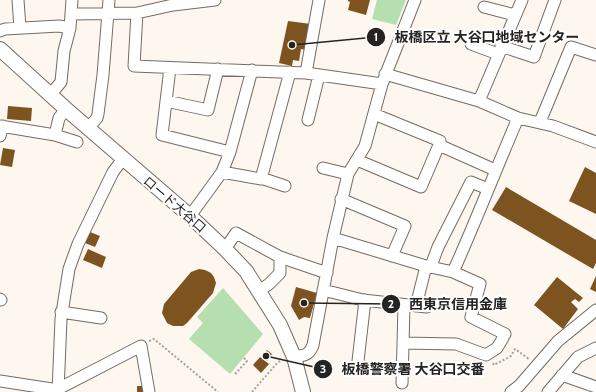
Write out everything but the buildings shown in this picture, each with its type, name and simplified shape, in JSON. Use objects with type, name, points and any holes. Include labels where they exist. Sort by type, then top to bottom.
[{"type":"main road","name":"ロード大谷口","points":[[1,52],[190,216],[225,249],[246,272],[280,325],[294,357],[303,392]]},
{"type":"street","points":[[18,0],[20,28]]},
{"type":"street","points":[[50,95],[61,82],[64,51],[72,14],[72,0]]},
{"type":"street","points":[[88,128],[97,118],[103,75],[109,0]]},
{"type":"street","points":[[72,14],[137,13],[173,2],[215,0]]},
{"type":"street","points":[[306,73],[319,0]]},
{"type":"street","points":[[294,357],[307,354],[311,351],[314,345],[333,238],[348,174],[365,146],[383,79],[414,0]]},
{"type":"street","points":[[479,101],[522,0]]},
{"type":"street","points":[[471,44],[534,57],[555,0]]},
{"type":"street","points":[[484,6],[515,15]]},
{"type":"street","points":[[137,13],[134,66],[252,70],[383,79],[479,101],[518,118],[540,122],[596,142]]},
{"type":"street","points":[[0,31],[5,29],[59,26],[70,28]]},
{"type":"street","points":[[540,122],[571,47],[596,55]]},
{"type":"street","points":[[170,68],[162,135],[230,152]]},
{"type":"street","points":[[166,101],[208,110],[218,69]]},
{"type":"street","points":[[190,216],[222,172],[230,152],[252,70]]},
{"type":"street","points":[[261,178],[290,72]]},
{"type":"street","points":[[308,120],[319,75]]},
{"type":"street","points":[[55,135],[59,118],[66,109]]},
{"type":"street","points":[[374,114],[440,141],[440,145],[495,170]]},
{"type":"street","points":[[453,272],[518,118]]},
{"type":"street","points":[[1,130],[55,135],[77,142]]},
{"type":"street","points":[[357,160],[422,187],[440,145]]},
{"type":"street","points":[[58,390],[61,312],[69,268],[78,244],[113,172],[123,159]]},
{"type":"street","points":[[323,168],[348,174]]},
{"type":"street","points":[[222,172],[261,178],[285,186]]},
{"type":"street","points":[[323,290],[365,300],[422,306],[429,266],[471,182],[488,189]]},
{"type":"street","points":[[341,199],[405,226],[392,256]]},
{"type":"street","points":[[225,249],[236,233],[280,257],[327,273]]},
{"type":"street","points":[[333,238],[392,256],[453,272],[480,284],[471,316],[504,336],[497,348],[486,355],[456,344],[403,343]]},
{"type":"street","points":[[259,291],[280,273],[280,257]]},
{"type":"street","points":[[358,361],[365,300]]},
{"type":"street","points":[[402,383],[404,305]]},
{"type":"street","points":[[511,392],[519,386],[558,340],[596,310]]},
{"type":"street","points":[[61,312],[101,318]]},
{"type":"street","points":[[0,382],[58,390],[141,346],[149,392]]},
{"type":"street","points":[[548,392],[578,357],[596,348]]},
{"type":"street","points":[[562,375],[596,387]]},
{"type":"path","points":[[141,346],[154,339],[218,392]]},
{"type":"path","points":[[493,362],[494,365],[511,356],[515,349],[522,355]]},
{"type":"path","points":[[235,374],[247,361],[243,357]]},
{"type":"path","points":[[252,392],[278,362],[281,361]]},
{"type":"green space","points":[[377,0],[406,0],[396,25],[372,19]]},
{"type":"green space","points":[[223,288],[263,334],[230,374],[189,339],[203,323],[197,317]]},
{"type":"place","name":"板橋区立 大谷口地域センター","points":[[292,45]]},
{"type":"place","name":"西東京信用金庫","points":[[304,303]]},
{"type":"place","name":"板橋警察署 大谷口交番","points":[[266,356]]}]
